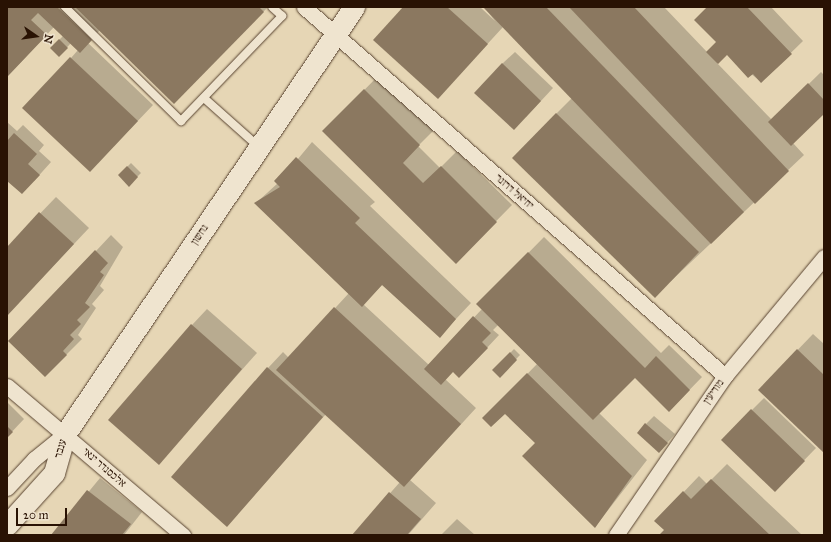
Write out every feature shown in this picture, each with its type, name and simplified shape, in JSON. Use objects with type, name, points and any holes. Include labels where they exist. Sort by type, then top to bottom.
[{"type":"street","name":"יחיאל דרזנר","points":[[304,7],[333,35],[725,376]]},
{"type":"street","name":"נחשון","points":[[333,35],[335,7]]},
{"type":"street","name":"נחשון","points":[[65,434],[260,148],[333,35],[354,7]]},
{"type":"street","name":"מודיעין","points":[[616,535],[725,376],[824,257]]},
{"type":"street","name":"אלכסנדר ינאי","points":[[7,386],[183,535]]},
{"type":"street","name":"ענבר","points":[[7,488],[34,459],[65,434]]},
{"type":"street","name":"ענבר","points":[[7,525],[54,473],[65,434]]},
{"type":"lane","points":[[65,7],[181,121],[282,16],[272,7]]},
{"type":"lane","points":[[204,98],[260,148]]},
{"type":"building","points":[[7,7],[57,7],[92,40],[80,53],[38,13],[31,20],[47,35],[7,77]]},
{"type":"building","points":[[75,7],[259,7],[264,12],[174,104]]},
{"type":"building","points":[[403,7],[447,7],[488,44],[438,99],[373,40]]},
{"type":"building","points":[[483,7],[546,7],[744,212],[711,244]]},
{"type":"building","points":[[569,7],[634,7],[789,171],[755,204]]},
{"type":"building","points":[[707,7],[747,7],[792,54],[761,83],[753,74],[748,78],[727,55],[718,64],[706,52],[716,42],[694,20]]},
{"type":"building","points":[[59,39],[68,48],[59,57],[50,48]]},
{"type":"building","points":[[70,57],[138,121],[90,172],[22,108]]},
{"type":"building","points":[[502,63],[541,101],[514,130],[474,93]]},
{"type":"building","points":[[808,83],[824,100],[824,114],[791,146],[768,122]]},
{"type":"building","points":[[364,89],[420,145],[403,163],[423,183],[441,166],[497,222],[456,264],[322,131]]},
{"type":"building","points":[[556,113],[699,252],[655,298],[512,158]]},
{"type":"building","points":[[14,133],[37,154],[28,164],[40,175],[22,194],[7,181],[7,141]]},
{"type":"building","points":[[296,157],[360,218],[355,223],[456,319],[440,338],[382,285],[362,307],[254,203],[280,187],[274,181]]},
{"type":"building","points":[[127,166],[138,177],[129,187],[118,175]]},
{"type":"building","points":[[39,212],[74,244],[7,316],[7,247]]},
{"type":"building","points":[[95,250],[108,263],[100,272],[104,275],[85,303],[90,307],[77,320],[81,324],[70,335],[74,339],[63,351],[67,355],[45,377],[8,341]]},
{"type":"building","points":[[528,252],[645,368],[656,356],[690,390],[669,412],[635,378],[593,420],[476,304]]},
{"type":"building","points":[[334,307],[461,424],[404,487],[276,370]]},
{"type":"building","points":[[473,316],[491,333],[482,342],[488,348],[459,378],[453,372],[441,385],[424,369]]},
{"type":"building","points":[[191,324],[242,369],[159,465],[108,420]]},
{"type":"building","points":[[797,349],[824,375],[824,453],[758,390]]},
{"type":"building","points":[[510,352],[517,360],[500,378],[492,370]]},
{"type":"building","points":[[267,367],[323,417],[227,527],[171,477]]},
{"type":"building","points":[[527,373],[632,476],[595,528],[522,456],[535,443],[505,414],[491,427],[482,418]]},
{"type":"building","points":[[751,409],[805,461],[775,492],[721,440]]},
{"type":"building","points":[[645,423],[668,443],[659,453],[637,433]]},
{"type":"building","points":[[7,426],[13,432],[7,438]]},
{"type":"building","points":[[711,479],[770,535],[659,535],[664,530],[654,521],[683,491],[691,499]]},
{"type":"building","points":[[87,490],[131,524],[122,535],[51,535]]},
{"type":"building","points":[[389,492],[421,519],[407,535],[352,535]]}]
